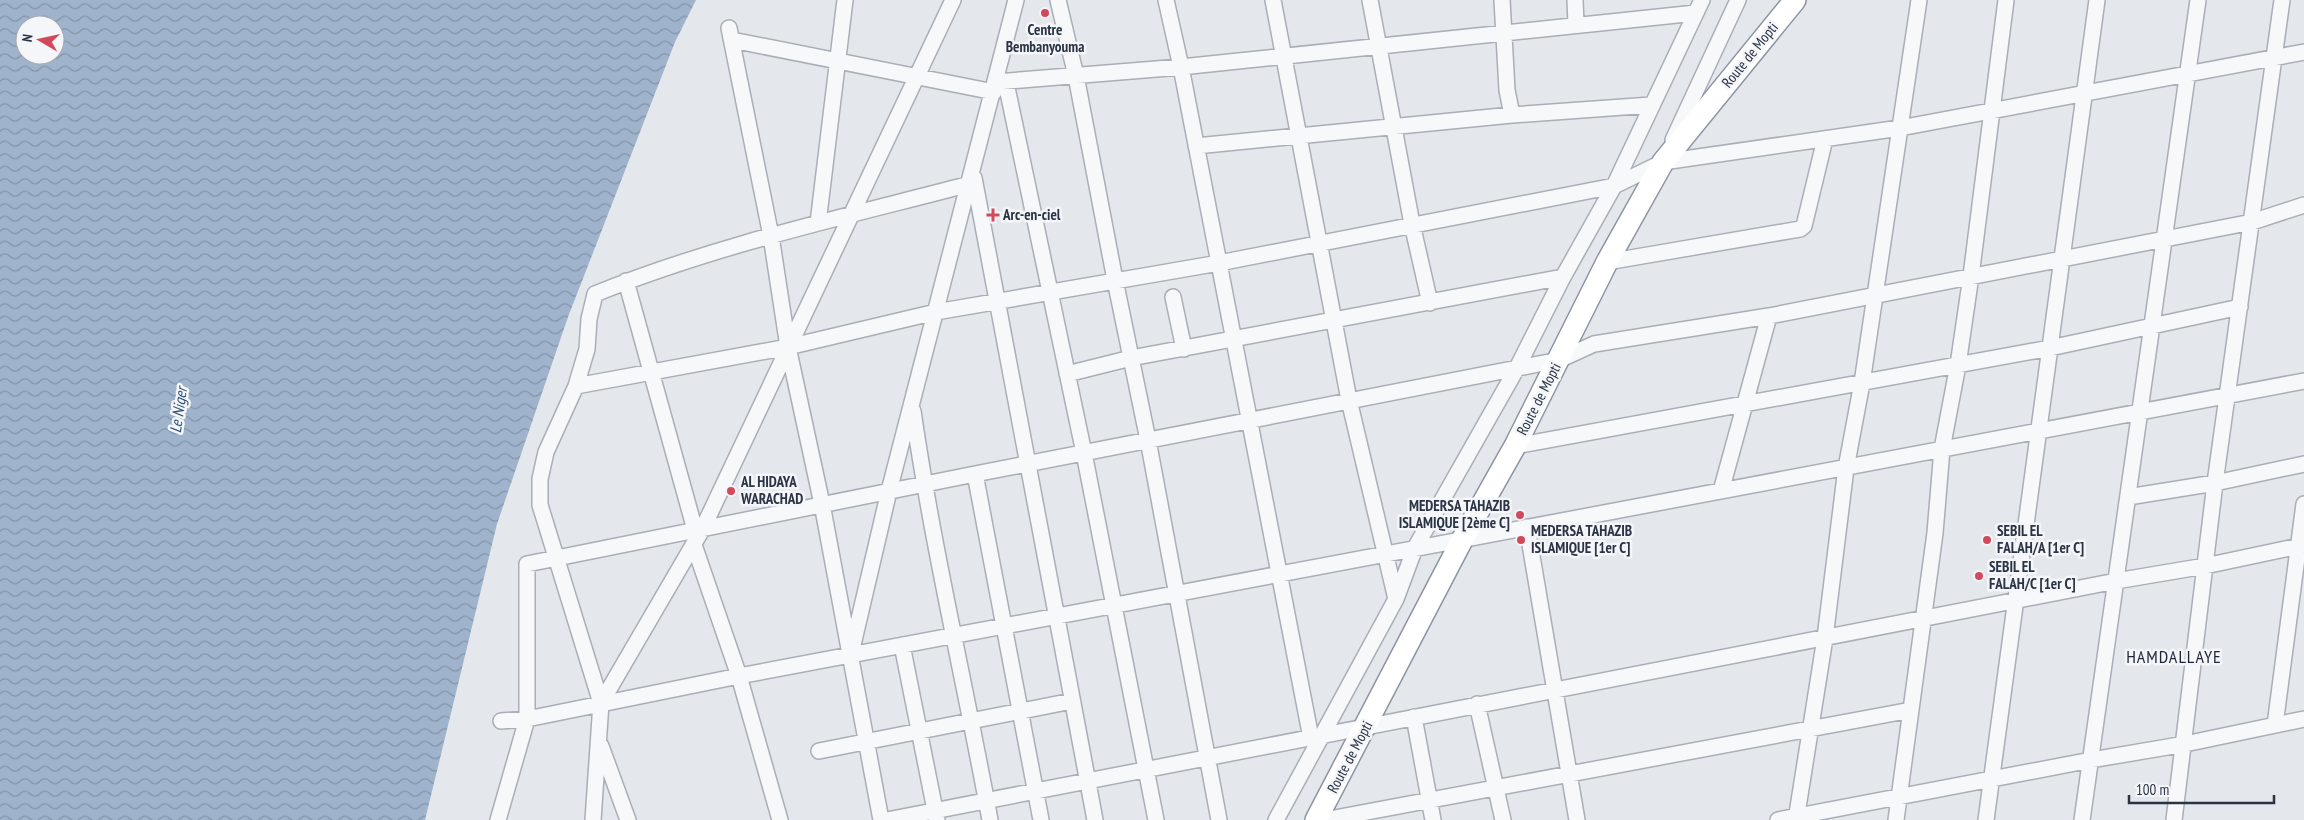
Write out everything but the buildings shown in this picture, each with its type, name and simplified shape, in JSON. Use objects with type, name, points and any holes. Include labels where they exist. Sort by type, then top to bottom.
[{"type":"highway","name":"Route de Mopti","points":[[1321,818],[1462,540],[1516,446],[1607,262],[1663,162],[1795,0]]},
{"type":"street","points":[[818,223],[845,0]]},
{"type":"street","points":[[601,702],[697,534],[953,0]]},
{"type":"street","points":[[851,655],[889,491],[971,178],[999,85],[1016,0]]},
{"type":"street","points":[[1058,0],[1076,76],[1148,440],[1175,594],[1219,820]]},
{"type":"street","points":[[1166,0],[1181,67],[1278,574],[1316,737]]},
{"type":"street","points":[[1273,0],[1349,400],[1396,599]]},
{"type":"street","points":[[1370,0],[1412,224],[1430,303]]},
{"type":"street","points":[[1502,0],[1507,90],[1512,115]]},
{"type":"street","points":[[1575,0],[1576,24]]},
{"type":"street","points":[[1663,162],[1738,0]]},
{"type":"street","points":[[1796,818],[1825,638],[1846,468],[1862,383],[1919,0]]},
{"type":"street","points":[[1896,820],[1935,533],[1942,450],[1958,365],[1971,276],[2006,0]]},
{"type":"street","points":[[1986,820],[2097,0]]},
{"type":"street","points":[[2082,820],[2198,0]]},
{"type":"street","points":[[2174,820],[2226,396],[2282,0]]},
{"type":"street","points":[[881,820],[822,504],[788,346],[771,236],[730,34],[916,77],[999,85],[1283,57],[1379,44],[1576,24],[1700,6]]},
{"type":"street","points":[[1276,820],[1316,737],[1396,599],[1415,548],[1517,368],[1563,277],[1614,186],[1651,105],[1700,6]]},
{"type":"street","points":[[576,386],[788,346],[936,312],[1219,263],[1614,186],[1663,162],[1900,128],[2084,95],[2304,52]]},
{"type":"street","points":[[999,85],[1049,291],[1084,453],[1112,606],[1156,820]]},
{"type":"street","points":[[1196,146],[1512,115],[1651,105]]},
{"type":"street","points":[[1607,262],[1800,229],[1804,226],[1825,139]]},
{"type":"street","points":[[593,820],[600,742],[601,702],[558,557],[540,505],[540,479],[546,452],[576,386],[588,349],[589,319],[595,294],[651,271],[850,215],[971,178]]},
{"type":"street","points":[[971,178],[1029,464],[1095,820]]},
{"type":"street","points":[[498,820],[527,719],[527,564],[558,557],[697,534],[822,504],[1559,360],[1594,344],[1769,316],[2252,222],[2304,205]]},
{"type":"street","points":[[1067,374],[1131,358],[1234,341],[1563,277]]},
{"type":"street","points":[[626,281],[780,820]]},
{"type":"street","points":[[1173,297],[1184,349]]},
{"type":"street","points":[[1516,446],[2050,348],[2240,307]]},
{"type":"street","points":[[1721,491],[1769,316]]},
{"type":"street","points":[[501,721],[527,719],[601,702],[2304,381]]},
{"type":"street","points":[[912,405],[924,484],[952,636],[990,820]]},
{"type":"street","points":[[2128,497],[2215,483],[2304,464]]},
{"type":"street","points":[[975,474],[1041,820]]},
{"type":"street","points":[[2275,725],[2301,545],[2304,504]]},
{"type":"street","points":[[1527,527],[1576,820]]},
{"type":"street","points":[[887,820],[936,815],[986,801],[1036,791],[2116,581],[2206,566],[2301,545]]},
{"type":"street","points":[[902,646],[936,815]]},
{"type":"street","points":[[819,751],[1072,701]]},
{"type":"street","points":[[1477,704],[1503,820]]},
{"type":"street","points":[[1321,818],[1429,800],[1911,710]]},
{"type":"street","points":[[1414,717],[1433,820]]},
{"type":"street","points":[[1778,820],[2184,744],[2304,719]]},
{"type":"street","points":[[600,742],[628,820]]},
{"type":"water","name":"Le Niger","points":[[0,0],[696,0],[675,42],[568,317],[497,524],[425,820],[0,820]]},
{"type":"place","name":"Centre Bembanyouma","points":[[1045,13]]},
{"type":"place","name":"Arc-en-ciel","points":[[993,215]]},
{"type":"place","name":"AL HIDAYA WARACHAD","points":[[731,491]]},
{"type":"place","name":"MEDERSA TAHAZIB ISLAMIQUE [2ème C]","points":[[1520,515]]},
{"type":"place","name":"MEDERSA TAHAZIB ISLAMIQUE [1er C]","points":[[1521,540]]},
{"type":"place","name":"SEBIL EL FALAH/A [1er C]","points":[[1987,540]]},
{"type":"place","name":"SEBIL EL FALAH/C [1er C]","points":[[1979,576]]},
{"type":"district","name":"HAMDALLAYE","points":[[2174,657]]}]
